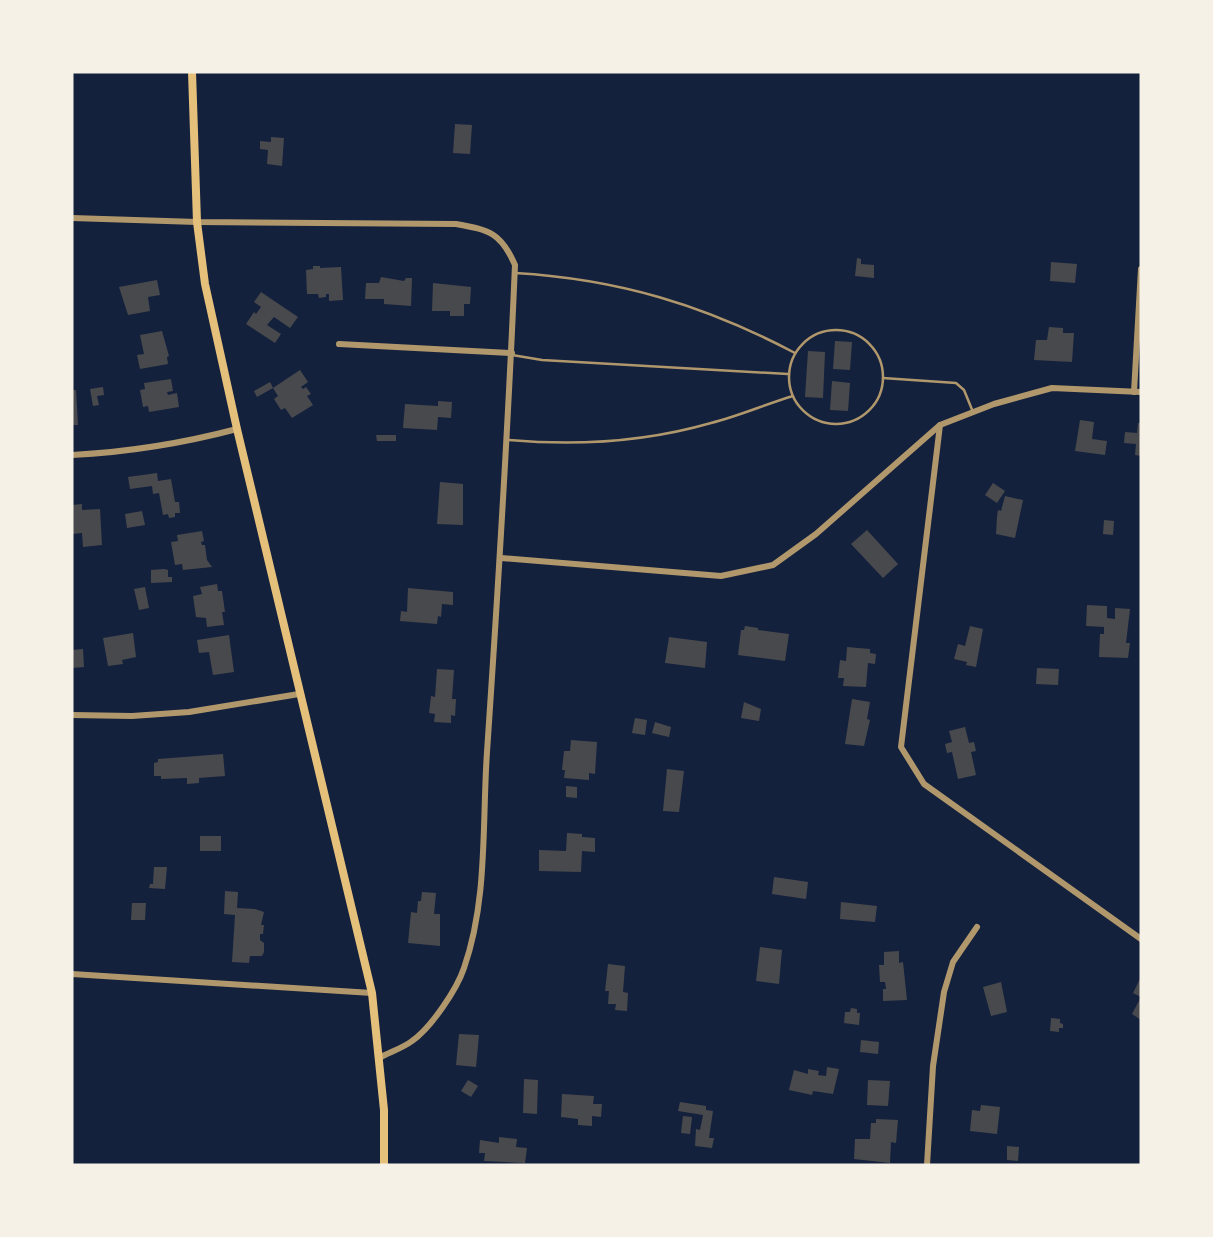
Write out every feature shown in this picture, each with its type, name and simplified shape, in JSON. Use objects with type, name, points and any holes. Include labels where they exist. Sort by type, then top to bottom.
[{"type":"main road","points":[[192,72],[197,222],[205,284],[299,694],[372,993],[384,1110],[384,1165]]},
{"type":"street","points":[[72,218],[456,224],[495,236],[506,245],[515,265],[501,558],[476,926],[463,970],[428,1026],[412,1041],[379,1058]]},
{"type":"street","points":[[501,558],[721,576],[773,565],[816,534],[940,425],[994,404],[1052,388],[1138,392],[1141,269]]},
{"type":"street","points":[[339,344],[512,354]]},
{"type":"street","points":[[940,425],[901,747],[924,784],[1141,939]]},
{"type":"street","points":[[72,455],[125,453],[183,443],[237,429]]},
{"type":"street","points":[[72,715],[132,716],[189,712],[299,694]]},
{"type":"street","points":[[927,1165],[933,1066],[944,992],[953,962],[978,927]]},
{"type":"street","points":[[72,974],[372,993]]},
{"type":"lane","points":[[515,273],[558,275],[639,290],[685,304],[795,353]]},
{"type":"lane","points":[[842,329],[857,334],[869,343],[878,356],[883,387],[877,401],[867,413],[838,425],[822,423],[808,416],[793,396],[788,374],[795,353],[812,336],[826,330],[842,329]]},
{"type":"lane","points":[[512,354],[542,360],[788,374]]},
{"type":"lane","points":[[883,377],[956,383],[964,390],[973,412]]},
{"type":"lane","points":[[507,440],[566,444],[646,438],[714,422],[793,396]]},
{"type":"building","points":[[455,124],[472,125],[470,154],[453,153]]},
{"type":"building","points":[[271,137],[284,138],[282,166],[267,164],[268,150],[260,149],[260,141],[271,142]]},
{"type":"building","points":[[857,258],[861,259],[861,264],[874,265],[874,278],[855,276]]},
{"type":"building","points":[[1051,262],[1077,264],[1075,283],[1050,281]]},
{"type":"building","points":[[313,266],[341,267],[343,300],[329,301],[329,294],[319,298],[318,294],[307,294],[306,270],[313,269]]},
{"type":"building","points":[[381,277],[404,281],[406,278],[412,278],[411,306],[384,304],[384,299],[365,299],[366,283],[379,283]]},
{"type":"building","points":[[157,280],[160,295],[148,297],[150,311],[128,315],[119,287]]},
{"type":"building","points":[[433,283],[471,287],[470,304],[464,304],[464,316],[450,316],[450,311],[432,311]]},
{"type":"building","points":[[261,292],[298,317],[290,328],[274,317],[267,325],[281,334],[275,343],[246,324],[261,307],[254,302]]},
{"type":"building","points":[[1049,327],[1063,328],[1063,333],[1074,333],[1072,362],[1034,360],[1036,340],[1047,340]]},
{"type":"building","points":[[162,331],[169,356],[168,364],[140,369],[137,355],[144,354],[140,335]]},
{"type":"building","points":[[835,341],[852,342],[850,370],[833,369]]},
{"type":"building","points":[[808,351],[825,352],[823,398],[805,397]]},
{"type":"building","points":[[300,370],[308,382],[301,387],[306,387],[311,394],[307,396],[313,405],[292,418],[285,408],[281,410],[274,399],[278,396],[273,388]]},
{"type":"building","points":[[171,379],[173,391],[167,392],[168,395],[177,393],[179,407],[149,412],[148,406],[143,407],[140,390],[145,389],[144,383]]},
{"type":"building","points":[[832,381],[850,383],[848,411],[830,410]]},
{"type":"building","points":[[270,382],[273,388],[257,397],[254,391]]},
{"type":"building","points":[[103,387],[104,395],[97,396],[99,405],[93,406],[90,389]]},
{"type":"building","points":[[72,390],[76,390],[78,425],[72,425]]},
{"type":"building","points":[[438,401],[452,402],[451,418],[438,417],[437,430],[403,428],[405,404],[438,406]]},
{"type":"building","points":[[1080,420],[1094,422],[1092,439],[1107,441],[1105,455],[1075,451]]},
{"type":"building","points":[[1138,423],[1141,423],[1141,456],[1135,455],[1136,444],[1124,443],[1125,432],[1137,433]]},
{"type":"building","points":[[376,435],[396,435],[396,441],[377,441]]},
{"type":"building","points":[[157,473],[158,481],[171,479],[175,502],[179,502],[180,513],[175,513],[175,517],[163,515],[159,493],[153,494],[152,486],[130,489],[128,477]]},
{"type":"building","points":[[440,482],[463,484],[463,525],[437,524]]},
{"type":"building","points":[[993,483],[1005,491],[997,503],[985,495]]},
{"type":"building","points":[[1005,496],[1023,500],[1015,538],[996,534],[998,510],[1001,511]]},
{"type":"building","points":[[82,504],[82,510],[100,509],[102,545],[83,547],[82,533],[72,534],[72,505]]},
{"type":"building","points":[[142,511],[145,525],[127,528],[125,514]]},
{"type":"building","points":[[1104,520],[1114,521],[1113,535],[1103,534]]},
{"type":"building","points":[[867,530],[898,564],[883,578],[851,544]]},
{"type":"building","points":[[202,531],[204,541],[201,542],[205,545],[207,560],[212,567],[183,570],[182,564],[175,565],[171,542],[178,541],[177,535]]},
{"type":"building","points":[[151,570],[168,570],[168,577],[172,577],[172,582],[151,583]]},
{"type":"building","points":[[217,584],[218,591],[222,591],[224,625],[207,627],[206,618],[196,617],[193,596],[202,594],[200,587]]},
{"type":"building","points":[[145,587],[149,608],[139,610],[134,589]]},
{"type":"building","points":[[408,588],[453,592],[453,605],[442,604],[441,617],[438,616],[437,624],[400,621],[401,611],[407,612]]},
{"type":"building","points":[[1087,605],[1107,606],[1107,618],[1115,619],[1115,608],[1130,609],[1126,643],[1130,643],[1128,658],[1099,657],[1100,634],[1104,634],[1104,627],[1086,626]]},
{"type":"building","points":[[745,626],[789,634],[785,661],[738,655],[741,630],[744,630]]},
{"type":"building","points":[[970,626],[983,629],[976,667],[954,659],[958,644],[965,646]]},
{"type":"building","points":[[133,633],[136,657],[122,660],[123,664],[108,666],[103,638]]},
{"type":"building","points":[[229,635],[234,672],[213,675],[209,652],[199,653],[197,640]]},
{"type":"building","points":[[669,637],[707,642],[705,668],[665,663]]},
{"type":"building","points":[[847,647],[870,649],[870,653],[876,654],[875,664],[868,663],[866,687],[843,686],[844,678],[838,678],[840,660],[846,661]]},
{"type":"building","points":[[83,649],[84,667],[72,668],[72,650]]},
{"type":"building","points":[[1037,668],[1059,669],[1058,685],[1036,684]]},
{"type":"building","points":[[437,669],[454,670],[452,699],[456,699],[455,716],[451,715],[451,723],[434,722],[435,714],[429,713],[431,696],[435,697]]},
{"type":"building","points":[[852,699],[870,702],[867,719],[870,720],[864,746],[845,744]]},
{"type":"building","points":[[744,702],[761,709],[759,721],[741,718]]},
{"type":"building","points":[[635,718],[647,720],[645,735],[632,733]]},
{"type":"building","points":[[655,722],[671,727],[669,737],[652,733]]},
{"type":"building","points":[[965,727],[969,743],[974,742],[976,751],[971,752],[976,775],[958,779],[952,752],[947,753],[945,744],[952,742],[949,731]]},
{"type":"building","points":[[571,740],[597,742],[595,774],[589,773],[589,780],[564,778],[564,751],[570,751]]},
{"type":"building","points":[[223,754],[225,776],[199,778],[199,783],[187,784],[187,778],[161,779],[161,776],[154,776],[154,763],[158,762],[158,759]]},
{"type":"building","points":[[667,769],[684,771],[679,812],[663,811]]},
{"type":"building","points":[[566,786],[577,787],[577,798],[566,797]]},
{"type":"building","points":[[567,833],[595,838],[595,852],[582,851],[581,872],[539,871],[539,850],[566,851]]},
{"type":"building","points":[[200,836],[221,836],[221,851],[200,851]]},
{"type":"building","points":[[154,867],[167,867],[165,889],[149,888],[150,884],[153,884]]},
{"type":"building","points":[[774,877],[808,882],[806,899],[772,894]]},
{"type":"building","points":[[225,891],[238,892],[237,908],[264,912],[261,925],[264,925],[263,934],[260,934],[260,940],[264,943],[264,952],[262,956],[250,956],[249,963],[232,962],[235,915],[224,914]]},
{"type":"building","points":[[422,892],[436,893],[434,914],[440,914],[440,946],[408,943],[411,912],[417,913]]},
{"type":"building","points":[[841,902],[877,906],[875,922],[840,919]]},
{"type":"building","points":[[132,903],[146,903],[145,920],[131,920]]},
{"type":"building","points":[[760,947],[782,950],[779,984],[756,981]]},
{"type":"building","points":[[899,951],[899,963],[903,962],[907,1000],[883,1001],[883,989],[886,989],[885,982],[880,982],[879,965],[884,965],[884,952]]},
{"type":"building","points":[[608,964],[625,966],[623,992],[628,993],[627,1011],[615,1010],[616,1004],[608,1004],[609,991],[605,991]]},
{"type":"building","points":[[1141,977],[1141,997],[1133,993]]},
{"type":"building","points":[[1001,982],[1007,1012],[991,1016],[983,987]]},
{"type":"building","points":[[1141,997],[1141,1020],[1132,1014]]},
{"type":"building","points":[[851,1008],[860,1013],[859,1025],[844,1023],[845,1012],[850,1012]]},
{"type":"building","points":[[1051,1018],[1060,1019],[1063,1024],[1059,1032],[1050,1031]]},
{"type":"building","points":[[459,1034],[479,1035],[476,1067],[456,1065]]},
{"type":"building","points":[[861,1040],[879,1042],[878,1054],[860,1052]]},
{"type":"building","points":[[827,1067],[839,1069],[833,1094],[813,1091],[812,1095],[789,1090],[794,1070],[808,1074],[808,1069],[819,1071],[818,1075],[826,1076]]},
{"type":"building","points":[[524,1079],[538,1080],[537,1114],[523,1113]]},
{"type":"building","points":[[468,1080],[478,1086],[471,1097],[461,1091]]},
{"type":"building","points":[[868,1080],[890,1081],[888,1106],[867,1105]]},
{"type":"building","points":[[562,1094],[594,1096],[593,1104],[602,1104],[601,1117],[592,1116],[592,1126],[578,1125],[578,1119],[561,1117]]},
{"type":"building","points":[[680,1102],[706,1106],[706,1110],[713,1111],[709,1138],[714,1138],[712,1148],[695,1146],[696,1129],[700,1130],[703,1115],[678,1111]]},
{"type":"building","points":[[981,1105],[1000,1107],[997,1134],[970,1131],[972,1110],[980,1111]]},
{"type":"building","points":[[683,1116],[692,1117],[690,1134],[681,1133]]},
{"type":"building","points":[[876,1119],[898,1120],[896,1143],[891,1142],[890,1163],[854,1159],[855,1139],[870,1139],[871,1123],[876,1123]]},
{"type":"building","points":[[499,1137],[517,1139],[516,1147],[527,1148],[525,1163],[484,1161],[485,1153],[479,1153],[480,1140],[499,1143]]},
{"type":"building","points":[[1007,1146],[1019,1147],[1018,1161],[1007,1160]]}]
